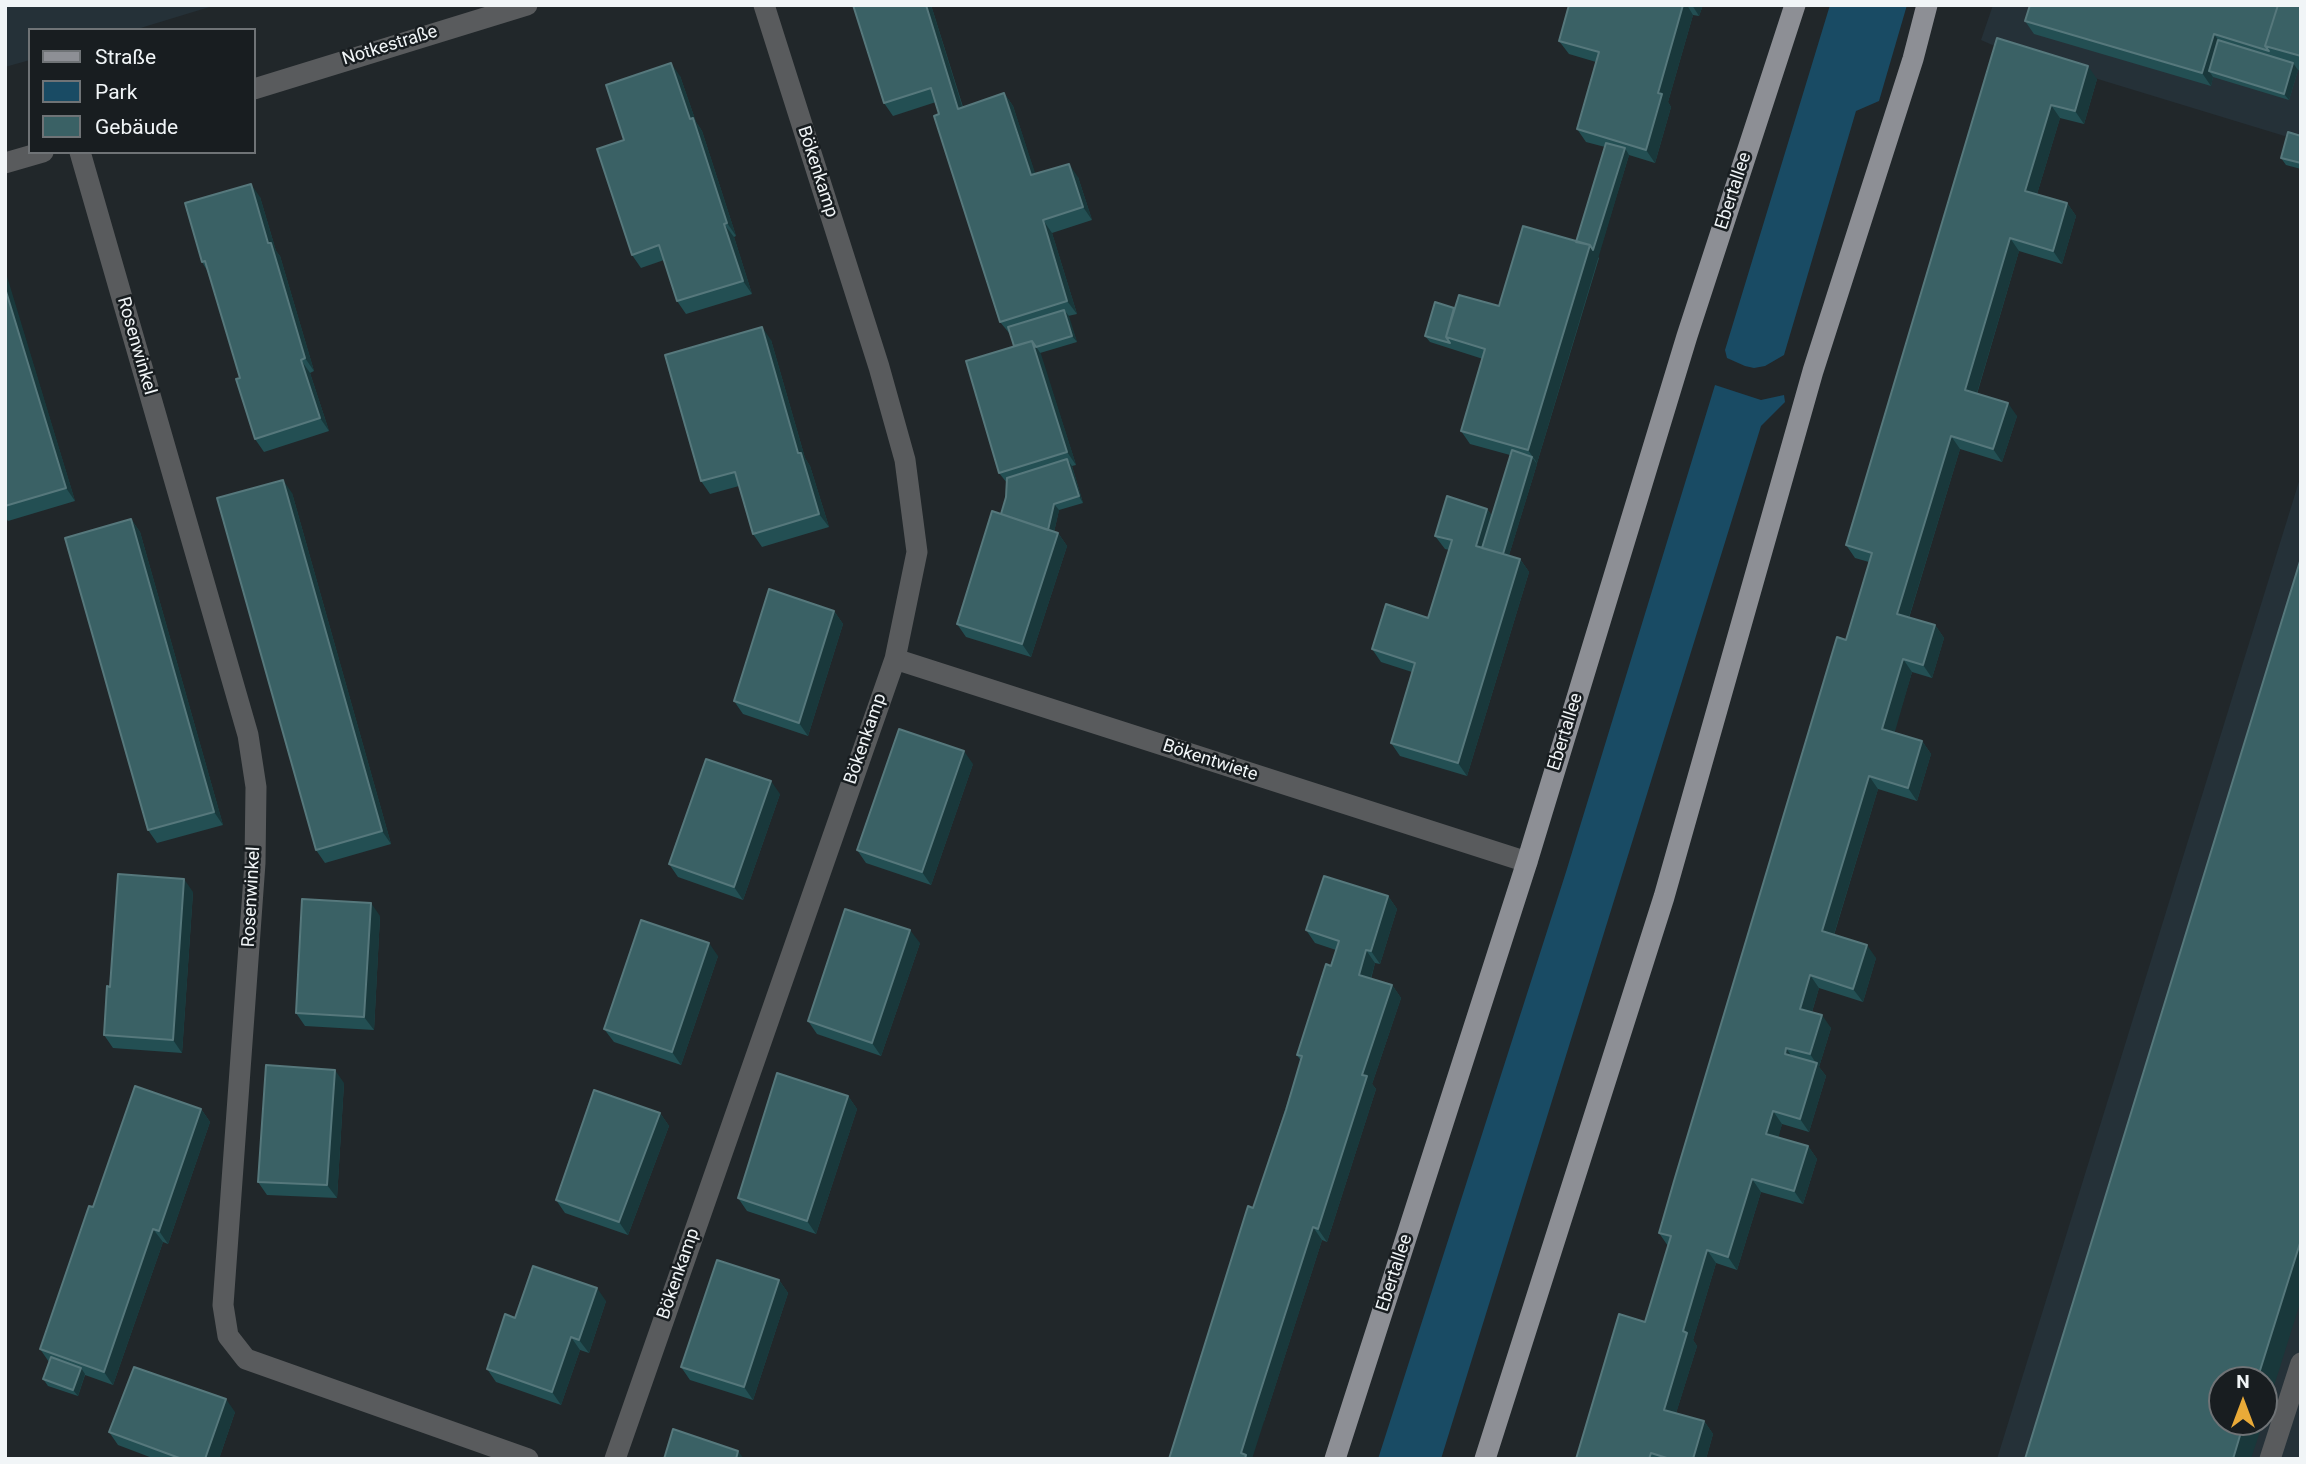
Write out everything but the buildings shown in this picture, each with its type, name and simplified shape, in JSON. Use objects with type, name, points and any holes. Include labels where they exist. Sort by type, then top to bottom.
[{"type":"main road","name":"Ebertallee","points":[[1335,1459],[1527,862],[1687,335],[1795,5]]},
{"type":"main road","points":[[1485,1459],[1664,897],[1812,371],[1909,72],[1927,5]]},
{"type":"street","name":"Notkestraße","points":[[256,88],[527,5]]},
{"type":"street","name":"Bökenkamp","points":[[615,1459],[895,659],[917,552],[905,460],[879,367],[764,5]]},
{"type":"street","points":[[5,163],[36,154]]},
{"type":"street","name":"Rosenwinkel","points":[[81,154],[244,722],[256,787],[255,863],[223,1306],[228,1336],[246,1359],[528,1459]]},
{"type":"street","name":"Bökentwiete","points":[[895,659],[1527,862]]},
{"type":"street","points":[[2270,1459],[2301,1363]]},
{"type":"shaded area","points":[[5,5],[216,5],[141,28],[28,28],[28,61],[5,67]]},
{"type":"shaded area","points":[[1993,5],[2301,5],[2301,141],[2006,51],[1981,40]]},
{"type":"shaded area","points":[[2301,475],[2301,1459],[1997,1459]]},
{"type":"green space","points":[[1830,5],[1907,5],[1879,101],[1856,111],[1784,355],[1765,366],[1745,366],[1727,358],[1725,350]]},
{"type":"green space","points":[[1715,385],[1761,400],[1784,395],[1785,402],[1761,426],[1441,1459],[1378,1459],[1566,872]]}]
